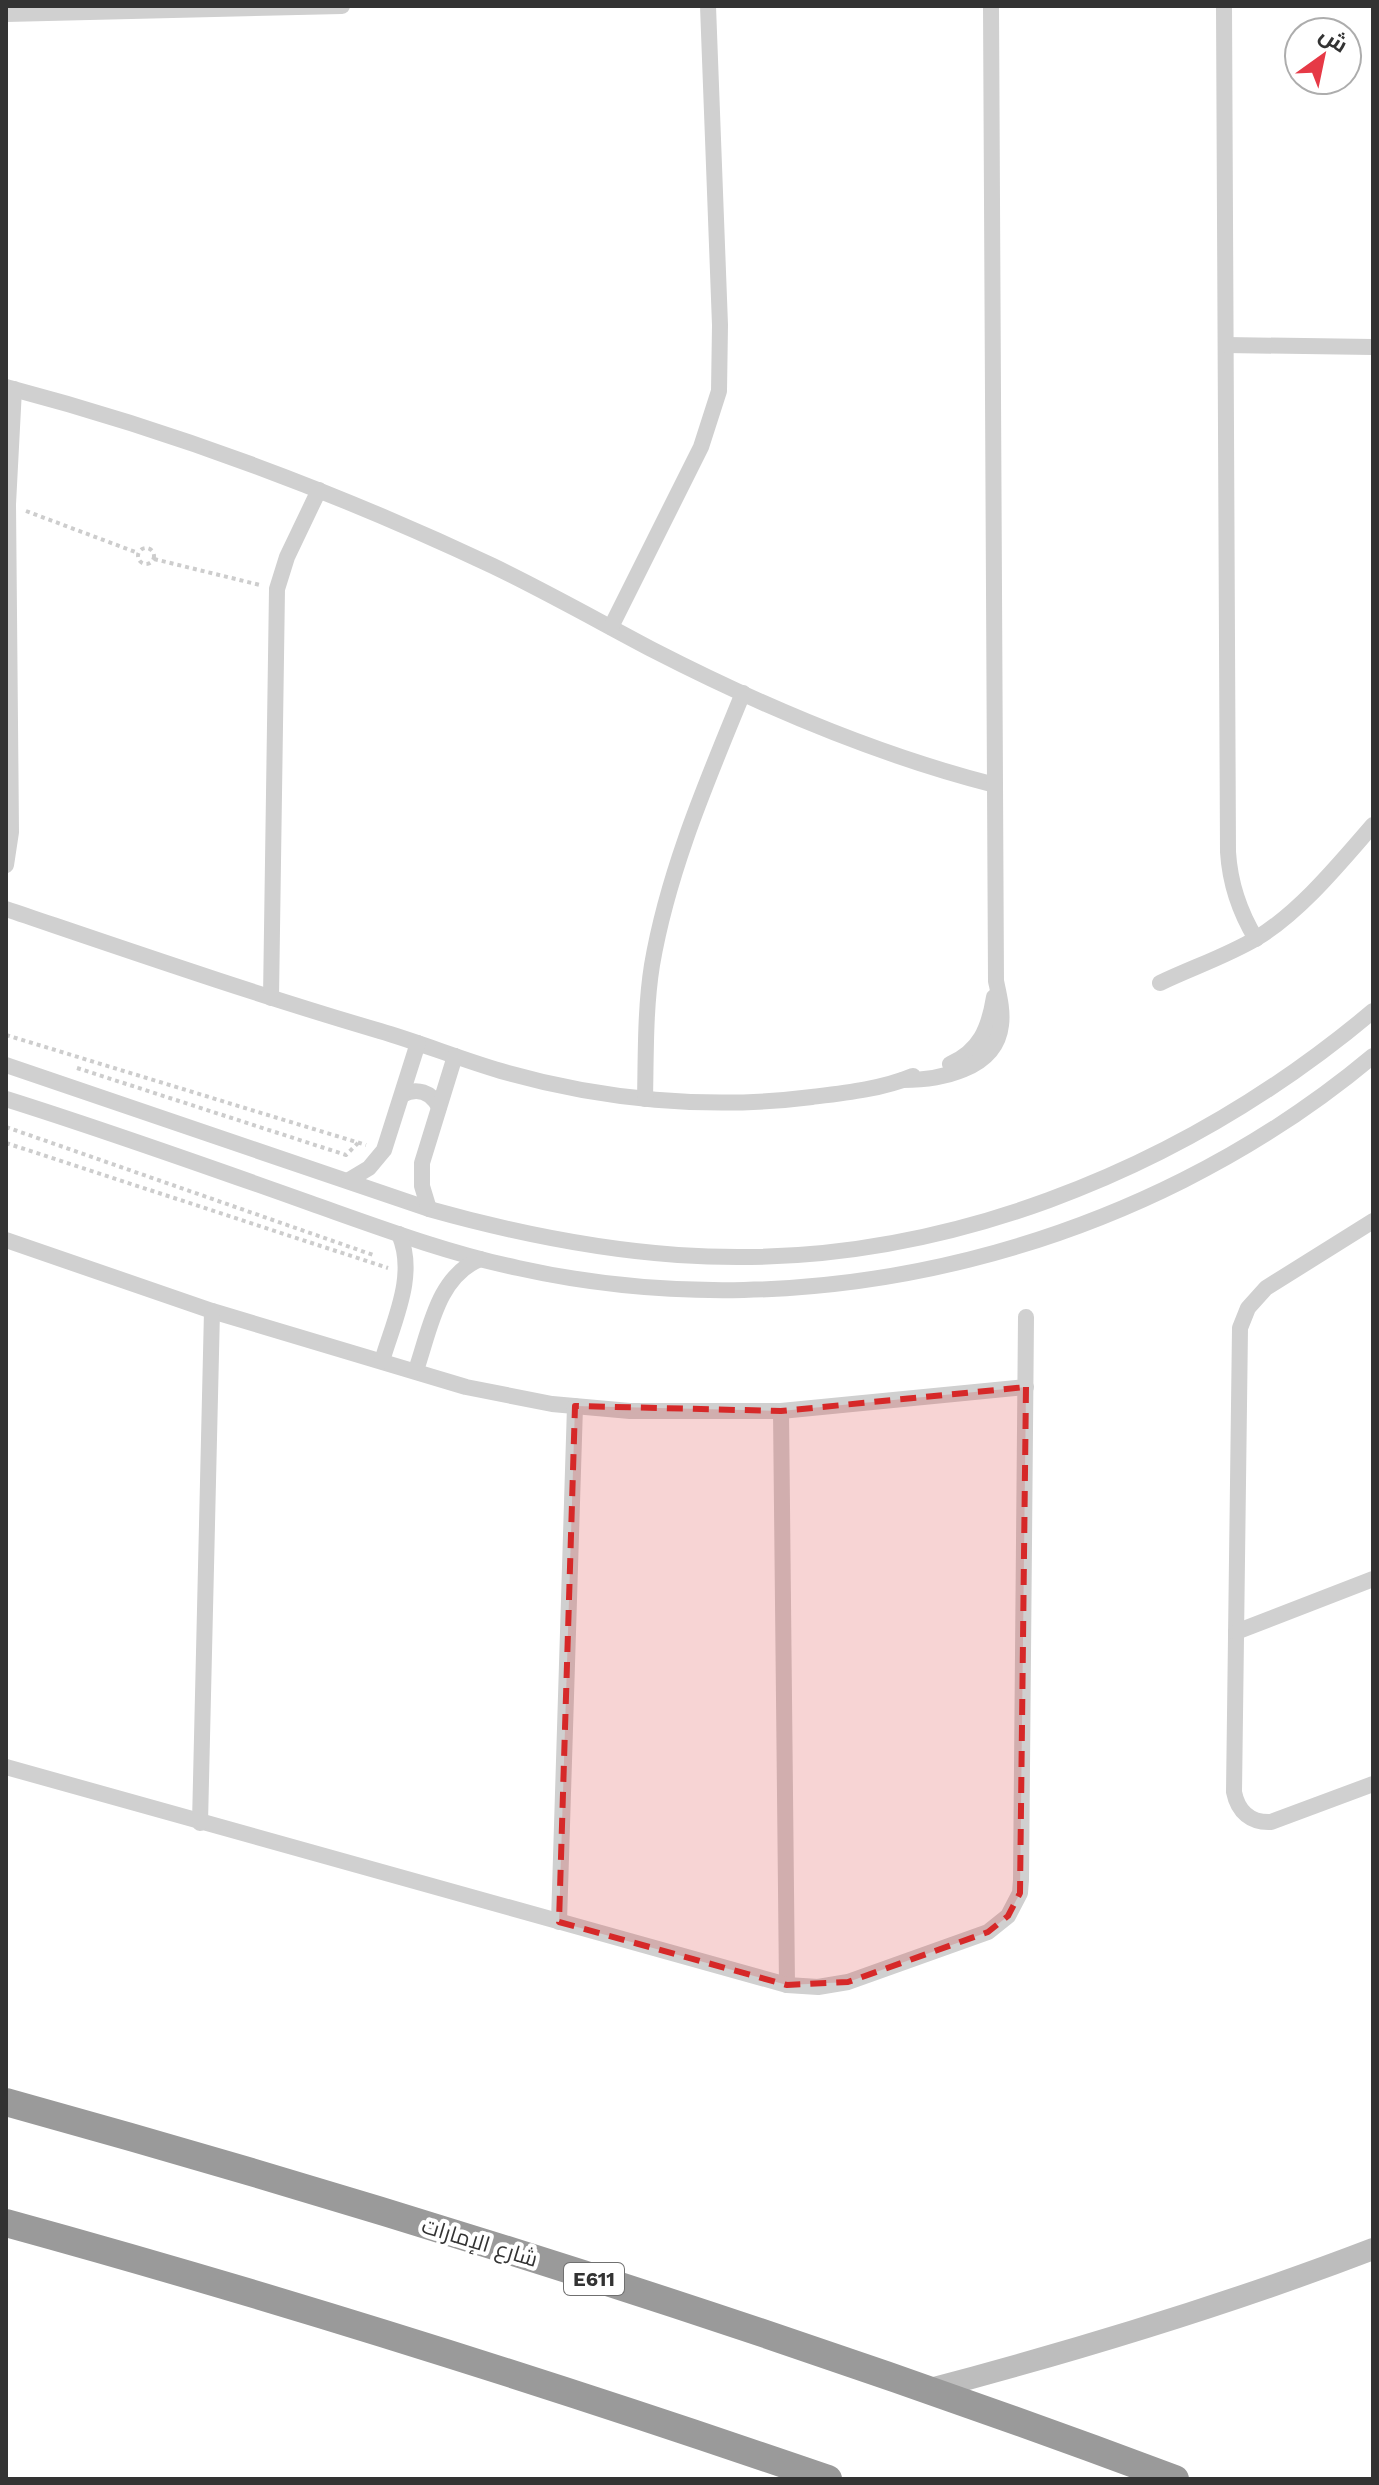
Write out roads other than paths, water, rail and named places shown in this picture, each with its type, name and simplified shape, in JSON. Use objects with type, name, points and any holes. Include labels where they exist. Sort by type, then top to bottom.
[{"type":"highway","name":"شارع الإمارات","points":[[6,2102],[508,2251],[927,2390],[1175,2479]]},
{"type":"highway","points":[[6,2223],[474,2362],[828,2479]]},
{"type":"street","points":[[6,14],[342,6]]},
{"type":"street","points":[[611,627],[701,447],[719,391],[720,325],[708,6]]},
{"type":"street","points":[[6,909],[271,998],[548,1084],[645,1099],[784,1101],[903,1080],[960,1060],[971,1052],[986,1031],[996,981],[991,6]]},
{"type":"street","points":[[1224,6],[1228,852],[1235,897],[1256,939]]},
{"type":"street","points":[[1226,345],[1373,347]]},
{"type":"street","points":[[6,865],[12,814],[8,504],[10,388],[177,436],[319,490],[496,568],[743,693],[883,751],[995,785]]},
{"type":"street","points":[[271,998],[277,589],[287,557],[319,490]]},
{"type":"street","points":[[645,1099],[648,994],[660,931],[697,806],[743,693]]},
{"type":"street","points":[[1160,983],[1256,939],[1303,901],[1373,825]]},
{"type":"street","points":[[6,1065],[429,1209],[544,1238],[681,1256],[781,1256],[843,1250],[920,1237],[1011,1213],[1099,1181],[1142,1162],[1264,1094],[1373,1011]]},
{"type":"street","points":[[349,1180],[369,1168],[384,1150],[418,1043]]},
{"type":"street","points":[[429,1209],[422,1186],[422,1163],[455,1056]]},
{"type":"street","points":[[6,1099],[480,1259],[602,1284],[692,1292],[767,1291],[825,1286],[953,1263],[1076,1225],[1179,1182],[1276,1127],[1371,1060]]},
{"type":"street","points":[[402,1095],[409,1091],[424,1092],[439,1107]]},
{"type":"street","points":[[1371,1227],[1266,1288],[1256,1297],[1243,1318],[1239,1340],[1234,1792],[1240,1809],[1253,1820],[1271,1822],[1373,1784]]},
{"type":"street","points":[[382,1361],[407,1275],[406,1255],[399,1234]]},
{"type":"street","points":[[6,1240],[212,1311],[466,1387],[575,1406],[669,1412],[781,1411],[1026,1387]]},
{"type":"street","points":[[416,1370],[445,1288],[460,1270],[480,1259]]},
{"type":"street","points":[[200,1823],[212,1311]]},
{"type":"street","points":[[6,1767],[787,1985],[818,1987],[848,1982],[988,1932],[1008,1916],[1020,1893],[1026,1317]]},
{"type":"street","points":[[559,1922],[575,1406]]},
{"type":"street","points":[[781,1411],[787,1985]]},
{"type":"street","points":[[1236,1632],[1373,1579]]},
{"type":"street","points":[[927,2390],[1122,2336],[1219,2305],[1373,2249]]}]
